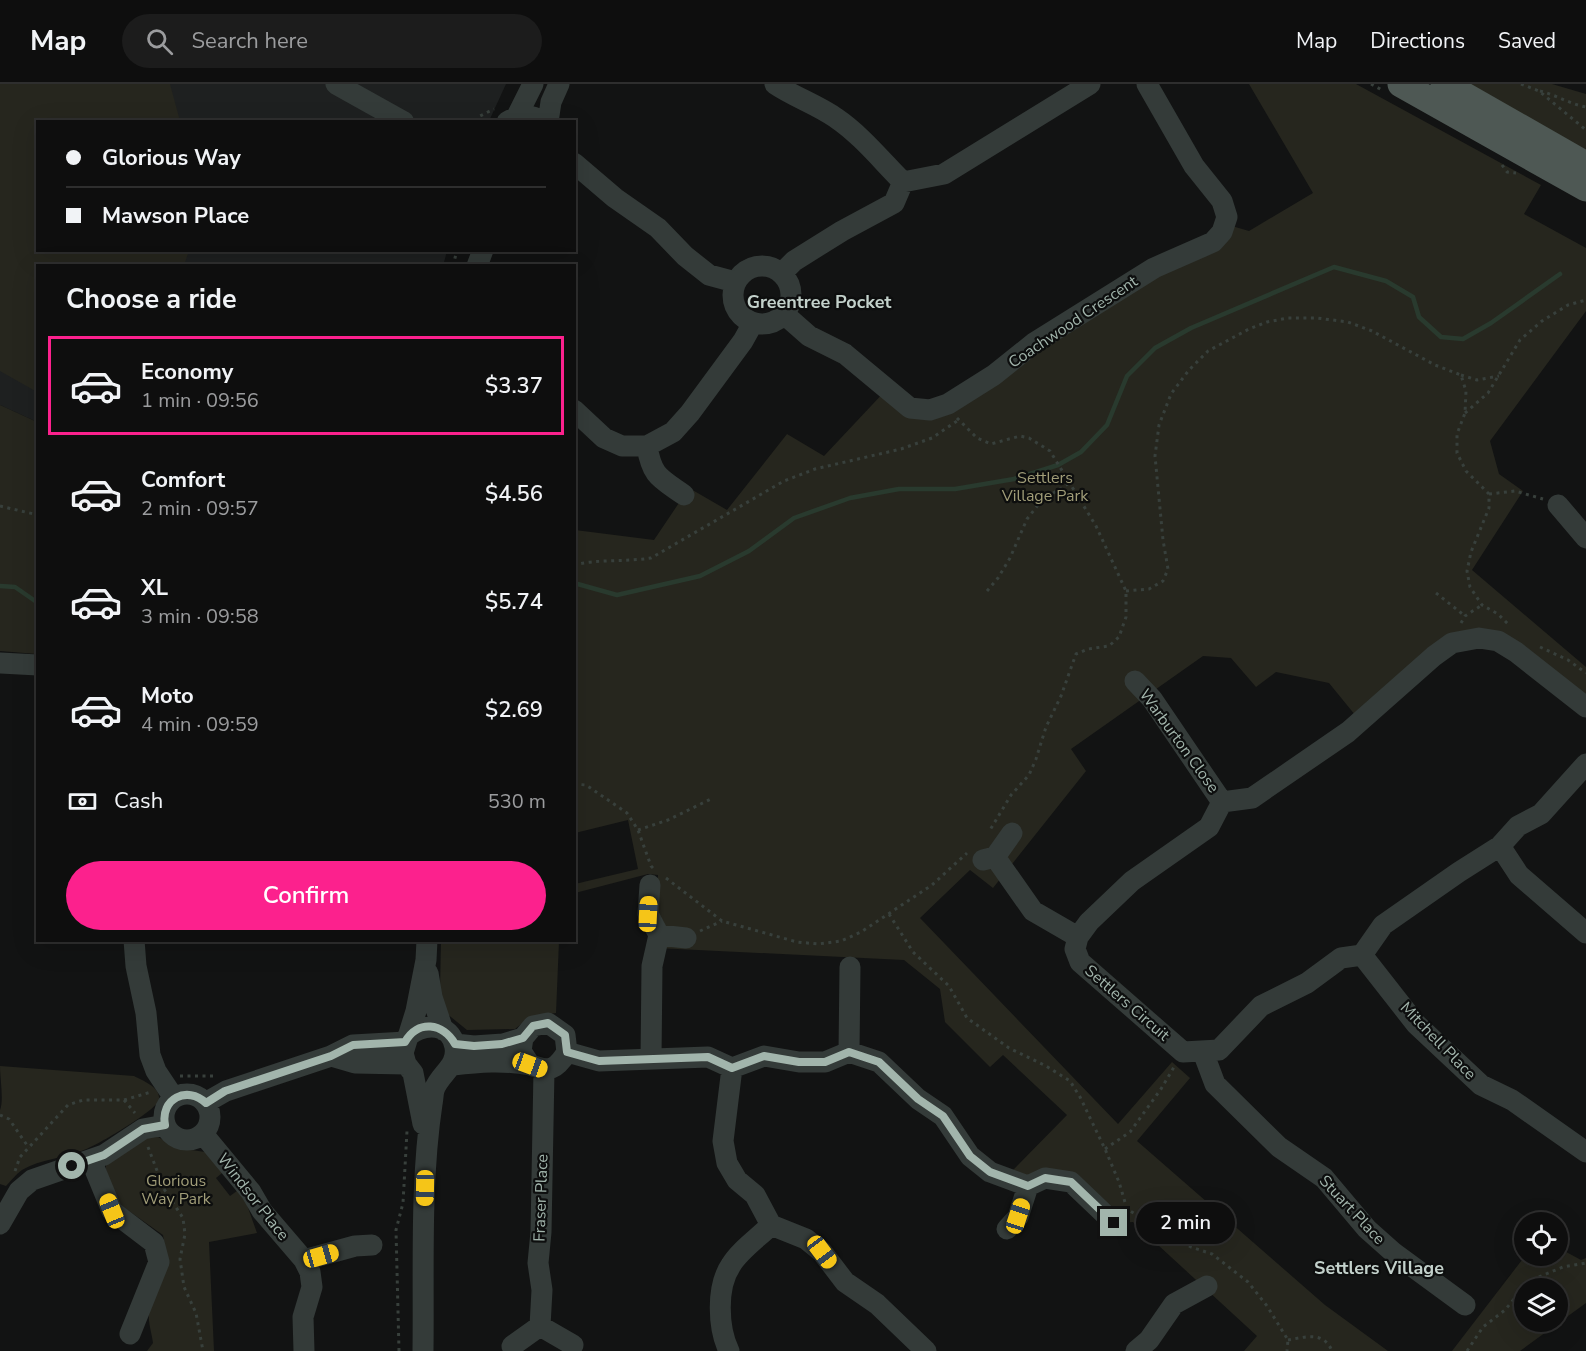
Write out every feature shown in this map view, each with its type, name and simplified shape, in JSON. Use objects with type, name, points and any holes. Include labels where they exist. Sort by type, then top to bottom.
[{"type":"main road","points":[[1401,84],[1586,188]]},
{"type":"main road","points":[[1443,84],[1586,165]]},
{"type":"street","points":[[336,84],[400,120]]},
{"type":"street","points":[[512,119],[533,84]]},
{"type":"street","points":[[546,120],[559,84]]},
{"type":"street","points":[[775,84],[792,96],[835,117],[903,182]]},
{"type":"street","points":[[903,182],[944,174],[1090,84]]},
{"type":"street","name":"Coachwood Crescent","points":[[784,314],[809,336],[845,354],[910,408],[953,412],[1034,343],[1154,268],[1213,242],[1222,232],[1227,217],[1222,201],[1194,166],[1147,84]]},
{"type":"street","points":[[512,119],[534,116],[542,120]]},
{"type":"street","points":[[576,166],[615,198],[658,228],[685,256],[709,275],[735,282]]},
{"type":"street","points":[[576,182],[615,198]]},
{"type":"street","points":[[782,273],[794,261],[842,231],[894,203],[903,182]]},
{"type":"street","points":[[759,266],[769,266],[782,273],[790,287],[791,297],[784,314],[768,323],[753,323],[743,318],[732,296],[735,282],[748,269],[759,266]]},
{"type":"street","points":[[576,412],[604,438],[622,446],[647,446],[673,432],[690,413],[743,341],[753,323]]},
{"type":"street","points":[[647,446],[655,474],[684,495]]},
{"type":"street","points":[[1558,504],[1586,538]]},
{"type":"street","points":[[1012,833],[984,855],[1033,911],[1078,937],[1089,922],[1132,881],[1209,827],[1222,802],[1252,798],[1348,732],[1434,656],[1452,643],[1479,638],[1498,641],[1516,652],[1586,706]]},
{"type":"street","points":[[0,663],[36,665]]},
{"type":"street","name":"Warburton Close","points":[[1135,681],[1152,699],[1222,802]]},
{"type":"street","points":[[1193,1052],[1219,1050],[1261,1006],[1307,983],[1341,958],[1362,955],[1383,925],[1500,846],[1518,826],[1541,814],[1586,764]]},
{"type":"street","points":[[1500,846],[1519,875],[1586,933]]},
{"type":"street","points":[[651,1059],[652,966],[659,935],[648,914],[658,878]]},
{"type":"street","points":[[659,935],[686,938]]},
{"type":"street","name":"Settlers Circuit","points":[[1078,937],[1075,949],[1080,962],[1193,1052]]},
{"type":"street","points":[[134,942],[136,966],[146,1013],[150,1055],[156,1071],[174,1098]]},
{"type":"street","points":[[423,1351],[426,1142],[434,1089],[456,1056],[432,997],[427,950]]},
{"type":"street","points":[[426,1142],[409,1069],[403,1053],[427,950]]},
{"type":"street","name":"Mitchell Place","points":[[1362,955],[1416,1024],[1481,1085],[1512,1100],[1586,1152]]},
{"type":"street","points":[[849,1052],[850,967]]},
{"type":"street","points":[[331,1056],[355,1063],[409,1069],[424,1078],[434,1078],[448,1070],[510,1062],[537,1067],[559,1065],[567,1052],[565,1035],[548,1023],[533,1026],[523,1038],[521,1051],[537,1067]]},
{"type":"street","points":[[206,1103],[225,1091],[331,1056],[353,1045],[407,1039],[416,1030],[427,1026],[474,1046],[502,1044],[523,1038]]},
{"type":"street","points":[[567,1052],[599,1061],[708,1057],[732,1068],[764,1056],[799,1062],[825,1062],[849,1052],[879,1062],[918,1099],[943,1116],[970,1156],[990,1172],[1028,1186],[1045,1178],[1071,1182],[1114,1223]]},
{"type":"street","name":"Stuart Place","points":[[1193,1052],[1215,1084],[1279,1147],[1324,1178],[1367,1229],[1394,1253],[1465,1305]]},
{"type":"street","name":"Fraser Place","points":[[537,1067],[541,1232],[538,1263],[542,1290],[540,1326]]},
{"type":"street","points":[[732,1068],[723,1141],[727,1163],[737,1180],[755,1195],[771,1225],[806,1239],[822,1252],[845,1282],[877,1304],[926,1351]]},
{"type":"street","points":[[183,1094],[193,1095],[206,1103],[210,1119],[203,1134],[196,1138],[181,1139],[174,1136],[165,1125],[165,1110],[174,1098],[183,1094]]},
{"type":"street","points":[[0,1224],[19,1191],[32,1180],[104,1155],[143,1129],[165,1125]]},
{"type":"street","name":"Windsor Place","points":[[203,1134],[251,1192],[262,1211],[304,1260],[310,1272],[312,1287],[303,1317],[304,1351]]},
{"type":"street","points":[[92,1160],[112,1211],[154,1243],[159,1262],[130,1334]]},
{"type":"street","points":[[1007,1229],[1018,1216],[1028,1186]]},
{"type":"street","points":[[729,1351],[721,1331],[722,1282],[731,1264],[771,1225]]},
{"type":"street","points":[[304,1260],[355,1246],[372,1245]]},
{"type":"street","points":[[1136,1351],[1149,1340],[1174,1304],[1207,1286]]},
{"type":"street","points":[[512,1346],[540,1326],[573,1345]]},
{"type":"path","points":[[1521,84],[1586,107]]},
{"type":"path","points":[[1539,91],[1586,130]]},
{"type":"path","points":[[1465,413],[1488,393],[1520,340],[1542,321],[1568,305],[1586,300]]},
{"type":"path","points":[[1125,591],[1149,589],[1163,581],[1168,569],[1155,456],[1159,425],[1171,394],[1189,370],[1208,351],[1267,322],[1288,318],[1317,318],[1348,322],[1372,331],[1435,365],[1461,375],[1477,380],[1499,376]]},
{"type":"path","points":[[1461,375],[1466,391],[1465,413],[1457,434],[1458,453],[1466,471],[1489,494],[1489,508],[1471,552],[1467,571],[1470,587],[1482,605],[1498,614],[1512,627]]},
{"type":"path","points":[[576,565],[629,562],[651,558],[784,481],[815,469],[932,438],[953,412],[977,438],[991,444],[1020,436],[1029,438],[1050,451],[1063,468],[1096,526],[1125,591],[1126,617],[1119,638],[1109,646],[1088,649],[1076,654],[1029,775],[1011,795],[989,832]]},
{"type":"path","points":[[987,591],[1010,558],[1027,519],[1042,500],[1071,482]]},
{"type":"path","points":[[1489,494],[1515,491],[1558,504]]},
{"type":"path","points":[[0,506],[36,515]]},
{"type":"path","points":[[1436,593],[1465,616]]},
{"type":"path","points":[[1536,645],[1568,660],[1586,674]]},
{"type":"path","points":[[576,784],[586,785],[627,813],[638,830],[651,866],[658,878],[723,921],[797,942],[818,944],[841,940],[861,932],[932,885],[958,860],[984,855]]},
{"type":"path","points":[[638,830],[668,820],[713,798]]},
{"type":"path","points":[[889,914],[913,952],[949,986],[968,1018],[1009,1048],[1070,1081],[1080,1096],[1105,1149],[1127,1209],[1191,1247],[1212,1254],[1248,1282],[1267,1306],[1288,1340],[1287,1351]]},
{"type":"path","points":[[686,938],[723,921]]},
{"type":"path","points":[[1105,1149],[1130,1132],[1161,1089],[1193,1052]]},
{"type":"path","points":[[124,1100],[137,1116],[164,1189],[183,1218],[185,1234],[180,1259],[184,1287],[196,1313],[203,1351]]},
{"type":"path","points":[[0,1115],[9,1119],[28,1148]]},
{"type":"path","points":[[399,1351],[396,1230],[403,1203],[408,1121]]},
{"type":"path","points":[[1467,1351],[1483,1328],[1505,1310],[1529,1281],[1563,1267],[1586,1263]]},
{"type":"path","points":[[1288,1340],[1308,1336],[1317,1337],[1324,1340],[1332,1351]]},
{"type":"shaded area","points":[[0,84],[506,84],[489,120],[36,120],[36,252],[447,252],[444,264],[36,264],[36,422],[0,405]]},
{"type":"green space","points":[[0,84],[170,84],[180,120],[36,120],[36,252],[189,252],[184,264],[36,264],[36,391],[0,371]]},
{"type":"green space","name":"Settlers Village Park","points":[[1249,84],[1356,84],[1541,185],[1524,214],[1586,248],[1586,311],[1490,441],[1499,474],[1523,491],[1472,570],[1586,667],[1586,707],[1516,652],[1452,643],[1360,721],[1329,683],[1276,672],[1256,687],[1231,658],[1203,656],[1071,749],[1086,771],[993,888],[970,870],[920,918],[1118,1124],[1172,1062],[1190,1078],[1137,1141],[1325,1305],[1388,1351],[1244,1351],[1257,1336],[1133,1222],[1114,1223],[1071,1182],[1028,1186],[1012,1171],[1067,1115],[1003,1055],[990,1067],[945,1022],[940,989],[904,960],[657,948],[658,875],[648,874],[576,893],[576,884],[638,869],[628,820],[576,833],[576,530],[654,540],[689,488],[727,510],[787,434],[824,456],[887,389],[930,410],[1225,224],[1249,231],[1313,193]]},
{"type":"green space","points":[[1469,84],[1552,84],[1586,94],[1586,152]]},
{"type":"green space","points":[[0,405],[36,422],[36,654],[0,651]]},
{"type":"green space","points":[[441,942],[559,942],[556,1013],[530,1017],[515,1029],[467,1030],[446,1013],[440,990]]},
{"type":"green space","points":[[0,1066],[134,1076],[154,1088],[159,1095],[159,1100],[138,1119],[100,1142],[76,1153],[29,1166],[6,1186],[0,1184],[2,1095]]},
{"type":"green space","name":"Glorious Way Park","points":[[149,1136],[158,1137],[178,1148],[212,1153],[227,1169],[216,1178],[230,1196],[241,1188],[257,1233],[209,1242],[214,1351],[147,1351],[153,1343],[149,1314],[151,1303],[165,1259],[163,1235],[119,1204],[106,1170],[106,1164]]},
{"type":"green space","points":[[1568,1253],[1581,1260],[1586,1258],[1586,1303],[1568,1316],[1568,1278],[1514,1278],[1514,1332],[1546,1332],[1520,1351],[1452,1351],[1517,1266],[1568,1266]]},
{"type":"waterway","points":[[576,584],[617,595],[700,576],[749,551],[794,518],[850,498],[899,489],[955,489],[1014,479],[1058,465],[1081,452],[1107,425],[1127,376],[1155,348],[1191,328],[1334,267],[1386,281],[1413,297],[1419,317],[1441,337],[1463,339],[1491,323],[1560,274]]},
{"type":"waterway","points":[[0,586],[15,587],[36,602]]},
{"type":"district","name":"Greentree Pocket","points":[[819,302]]},
{"type":"district","name":"Settlers Village","points":[[1379,1268]]},
{"type":"route","points":[[72,1166],[104,1155],[143,1129],[165,1125],[164,1115],[167,1105],[174,1098],[183,1094],[193,1095],[206,1103],[225,1091],[310,1061],[331,1056],[353,1045],[405,1042],[408,1036],[416,1030],[427,1026],[443,1029],[455,1044],[474,1046],[502,1044],[523,1038],[533,1026],[548,1023],[565,1035],[567,1052],[599,1061],[708,1057],[732,1068],[764,1056],[799,1062],[825,1062],[849,1052],[879,1062],[918,1099],[943,1116],[970,1156],[990,1172],[1028,1186],[1045,1178],[1071,1182],[1114,1223]]}]
